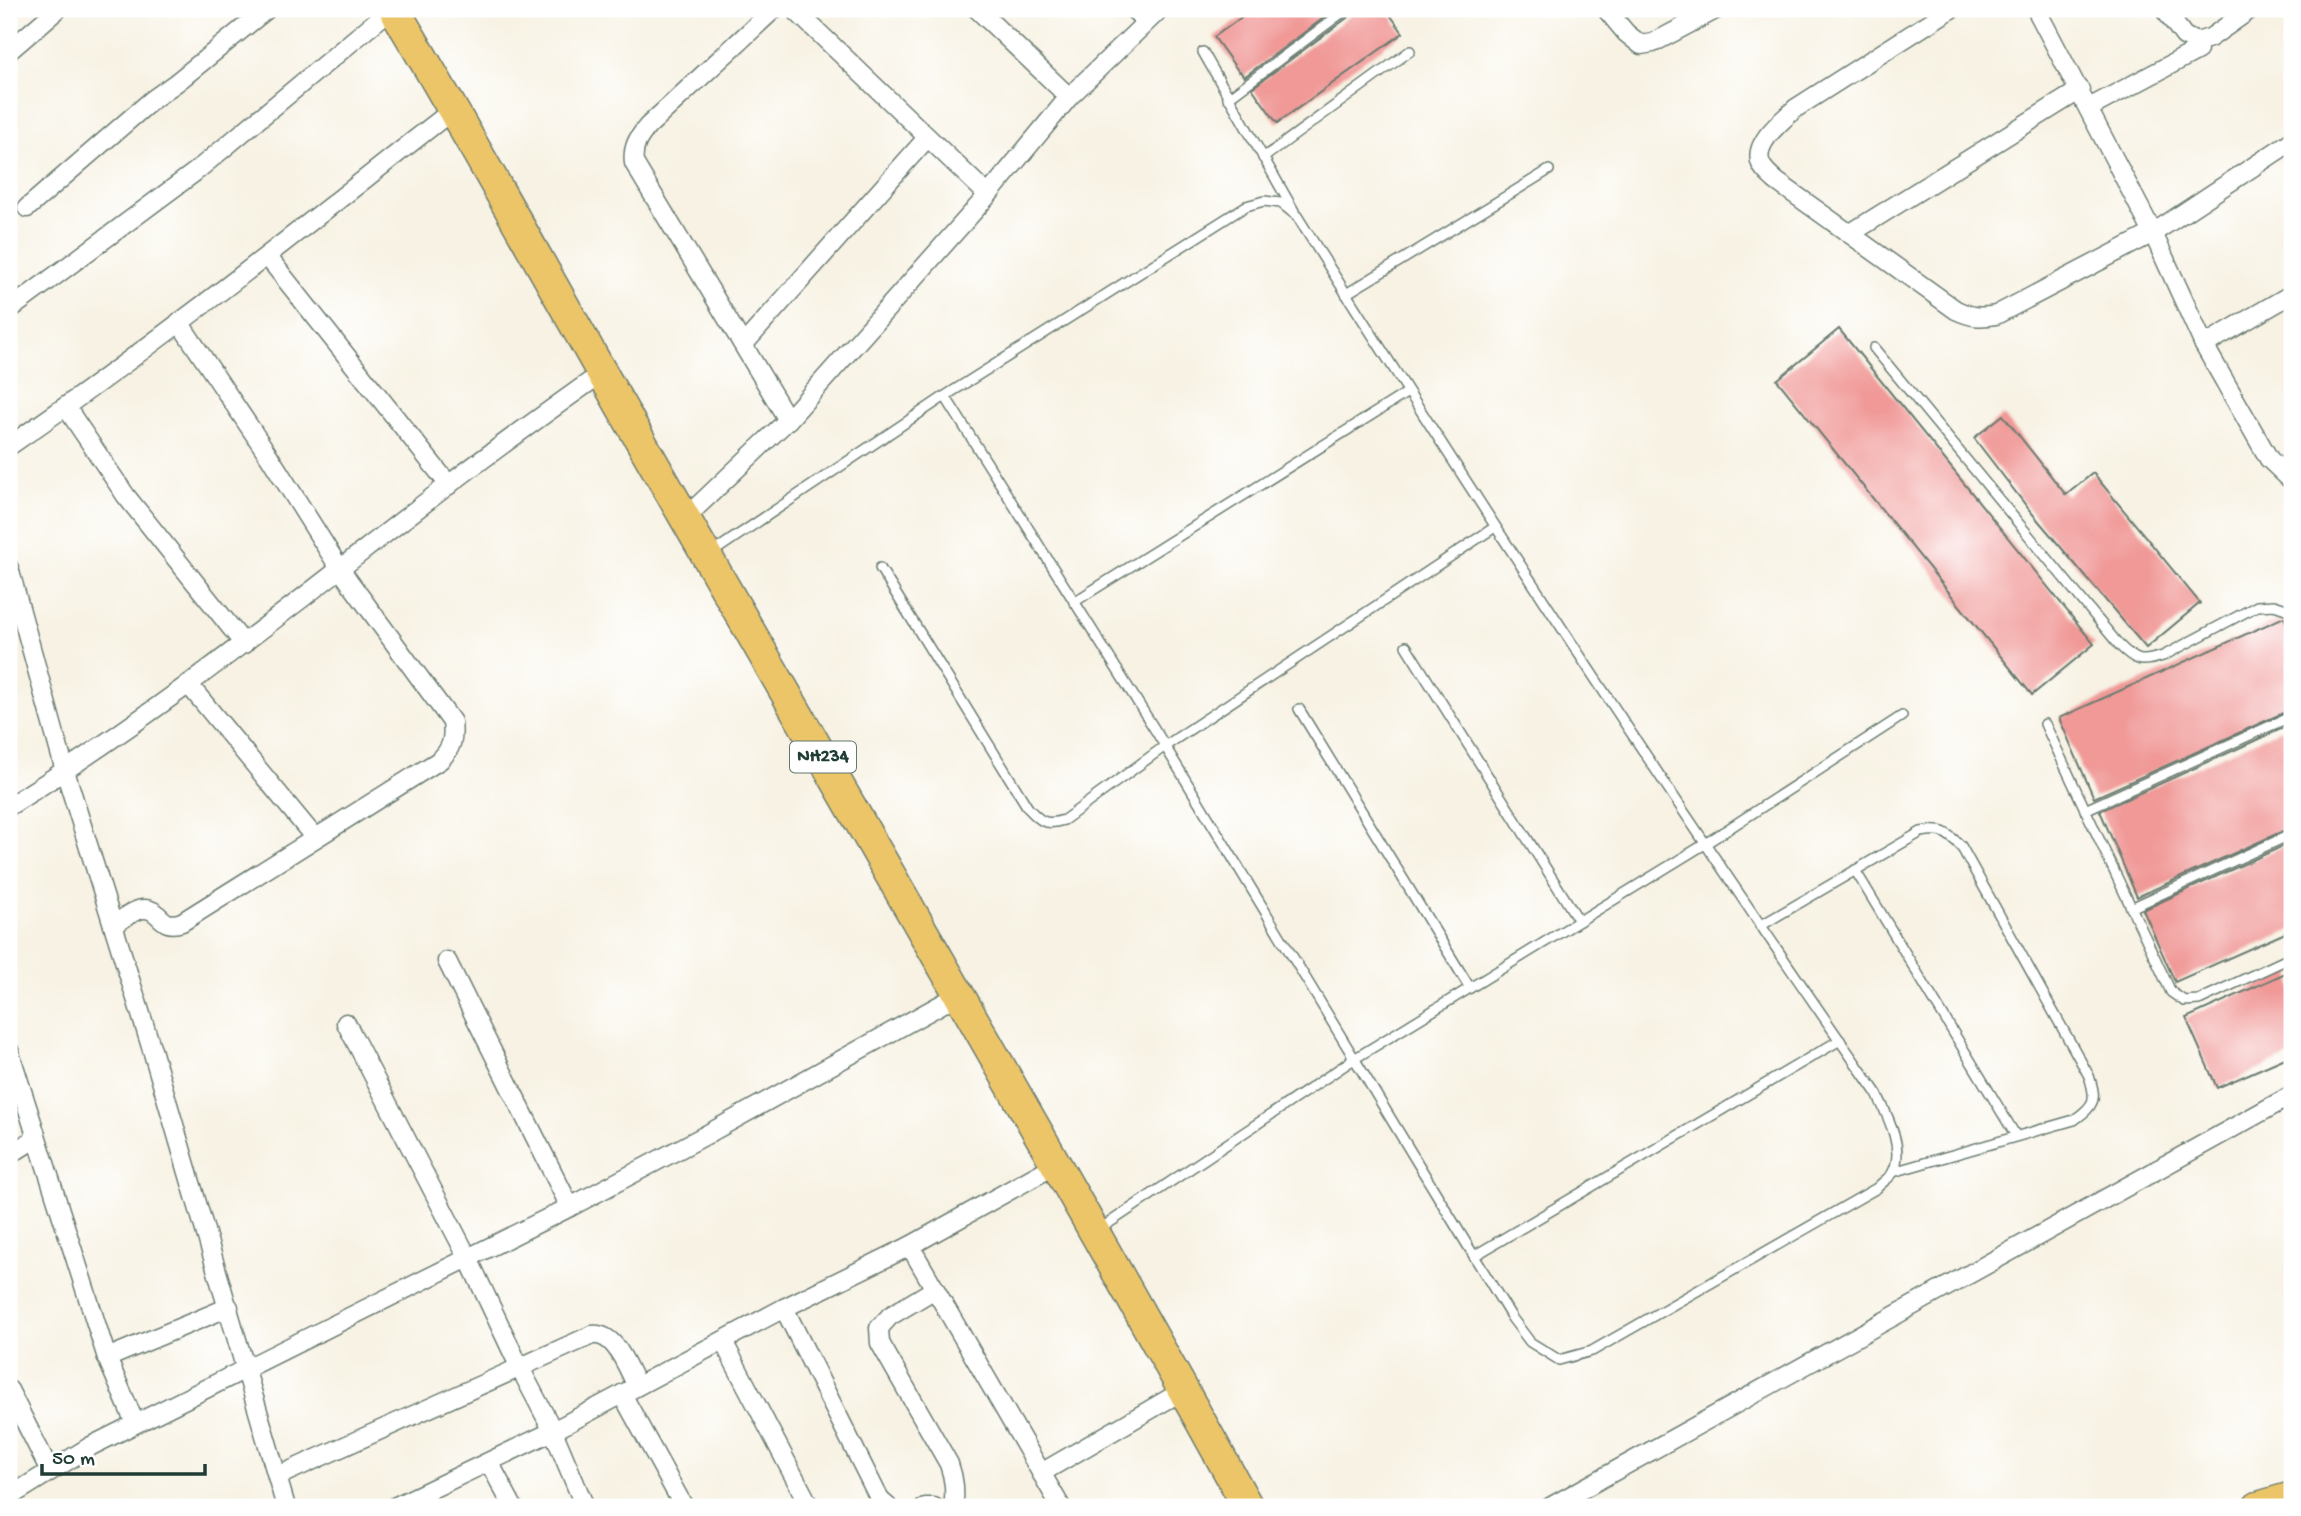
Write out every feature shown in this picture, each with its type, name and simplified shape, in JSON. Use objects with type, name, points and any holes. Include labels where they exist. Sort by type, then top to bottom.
[{"type":"highway","name":"NH234","points":[[393,9],[454,109],[602,373],[1096,1232],[1248,1507]]},
{"type":"highway","points":[[2258,1507],[2292,1497]]},
{"type":"street","points":[[9,51],[58,9]]},
{"type":"street","points":[[27,208],[152,100],[267,9]]},
{"type":"street","points":[[9,310],[195,172],[393,9]]},
{"type":"street","points":[[774,9],[649,126],[638,139],[633,153],[634,163],[788,420]]},
{"type":"street","points":[[794,9],[988,195]]},
{"type":"street","points":[[977,9],[1069,97]]},
{"type":"street","points":[[685,518],[788,420],[988,195],[1140,15],[1160,9]]},
{"type":"street","points":[[1606,9],[1626,33],[1641,45],[1653,43],[1717,9]]},
{"type":"street","points":[[1951,9],[1796,108],[1776,127],[1760,151],[1759,160],[1776,181],[1956,310],[1969,316],[1982,318],[1996,315],[2153,233],[2292,141]]},
{"type":"street","points":[[2036,9],[2153,233],[2204,345],[2269,459],[2292,481]]},
{"type":"street","points":[[2165,9],[2184,36],[2196,42],[2210,38],[2251,9]]},
{"type":"street","points":[[2089,108],[2198,50]]},
{"type":"street","points":[[1851,233],[2080,90]]},
{"type":"street","points":[[9,446],[66,407],[267,256],[454,109]]},
{"type":"street","points":[[744,344],[927,138]]},
{"type":"street","points":[[267,256],[449,485]]},
{"type":"street","points":[[2204,345],[2292,294]]},
{"type":"street","points":[[113,925],[137,911],[146,909],[172,925],[182,922],[440,760],[450,750],[454,737],[452,722],[340,569],[269,456],[178,322]]},
{"type":"street","points":[[9,806],[65,771],[189,685],[449,485],[602,373]]},
{"type":"street","points":[[66,407],[126,496],[244,644]]},
{"type":"street","points":[[9,568],[65,771],[229,1307],[286,1507]]},
{"type":"street","points":[[189,685],[314,838]]},
{"type":"street","points":[[447,961],[570,1207]]},
{"type":"street","points":[[9,1497],[91,1446],[570,1207],[960,994]]},
{"type":"street","points":[[346,1023],[468,1258],[553,1431],[584,1507]]},
{"type":"street","points":[[9,1050],[107,1358],[135,1423]]},
{"type":"street","points":[[1550,1507],[2292,1095]]},
{"type":"street","points":[[9,1154],[36,1138]]},
{"type":"street","points":[[394,1507],[553,1431],[784,1308],[910,1246],[1057,1164]]},
{"type":"street","points":[[910,1246],[1061,1507]]},
{"type":"street","points":[[934,1289],[890,1316],[879,1328],[880,1343],[948,1464],[954,1479],[953,1507]]},
{"type":"street","points":[[107,1358],[229,1307]]},
{"type":"street","points":[[784,1308],[880,1500],[888,1507]]},
{"type":"street","points":[[278,1476],[519,1366],[600,1334],[614,1346],[629,1390],[684,1507]]},
{"type":"street","points":[[723,1341],[810,1507]]},
{"type":"street","points":[[9,1390],[50,1471]]},
{"type":"street","points":[[1041,1473],[1184,1390]]},
{"type":"street","points":[[489,1462],[513,1507]]},
{"type":"street","points":[[925,1507],[934,1507]]},
{"type":"lane","points":[[1228,98],[1347,9]]},
{"type":"lane","points":[[1262,158],[1410,51]]},
{"type":"lane","points":[[1203,52],[1297,216],[1495,527],[1760,926],[1877,1094],[1890,1122],[1897,1148],[1893,1172]]},
{"type":"lane","points":[[1346,294],[1549,170]]},
{"type":"lane","points":[[708,556],[944,396],[1246,206],[1264,201],[1281,203],[1297,216]]},
{"type":"lane","points":[[1874,348],[2133,658],[2148,661],[2163,656],[2257,606],[2274,605],[2292,611]]},
{"type":"lane","points":[[1074,602],[1408,392]]},
{"type":"lane","points":[[944,396],[1165,746],[1512,1318],[1530,1342],[1559,1360],[1592,1351],[1877,1188],[1893,1172],[2074,1120],[2089,1109],[2094,1093],[2090,1076],[1961,846],[1947,833],[1935,829],[1921,832],[1760,926]]},
{"type":"lane","points":[[880,568],[1028,808],[1038,820],[1052,824],[1064,820],[1165,746],[1495,527]]},
{"type":"lane","points":[[1406,646],[1580,921]]},
{"type":"lane","points":[[1299,709],[1470,988]]},
{"type":"lane","points":[[1096,1232],[1354,1059],[1705,844],[1902,716]]},
{"type":"lane","points":[[2085,810],[2292,716]]},
{"type":"lane","points":[[2045,724],[2171,992],[2184,1001],[2199,1000],[2292,957]]},
{"type":"lane","points":[[2131,908],[2292,834]]},
{"type":"lane","points":[[1855,870],[2017,1136]]},
{"type":"lane","points":[[1474,1256],[1840,1040]]},
{"type":"building","points":[[1253,9],[1336,9],[1244,77],[1214,37]]},
{"type":"building","points":[[1354,9],[1386,9],[1403,33],[1277,123],[1252,88],[1351,15]]},
{"type":"building","points":[[1839,329],[2094,644],[2032,695],[1777,380]]},
{"type":"building","points":[[2003,415],[2066,495],[2093,473],[2200,603],[2146,648],[2031,512],[1974,438]]},
{"type":"building","points":[[2284,617],[2292,636],[2292,709],[2094,798],[2059,718]]},
{"type":"building","points":[[2292,724],[2292,827],[2137,897],[2100,811]]},
{"type":"building","points":[[2292,842],[2292,930],[2175,982],[2143,910]]},
{"type":"building","points":[[2292,970],[2292,1055],[2217,1088],[2186,1018]]}]
